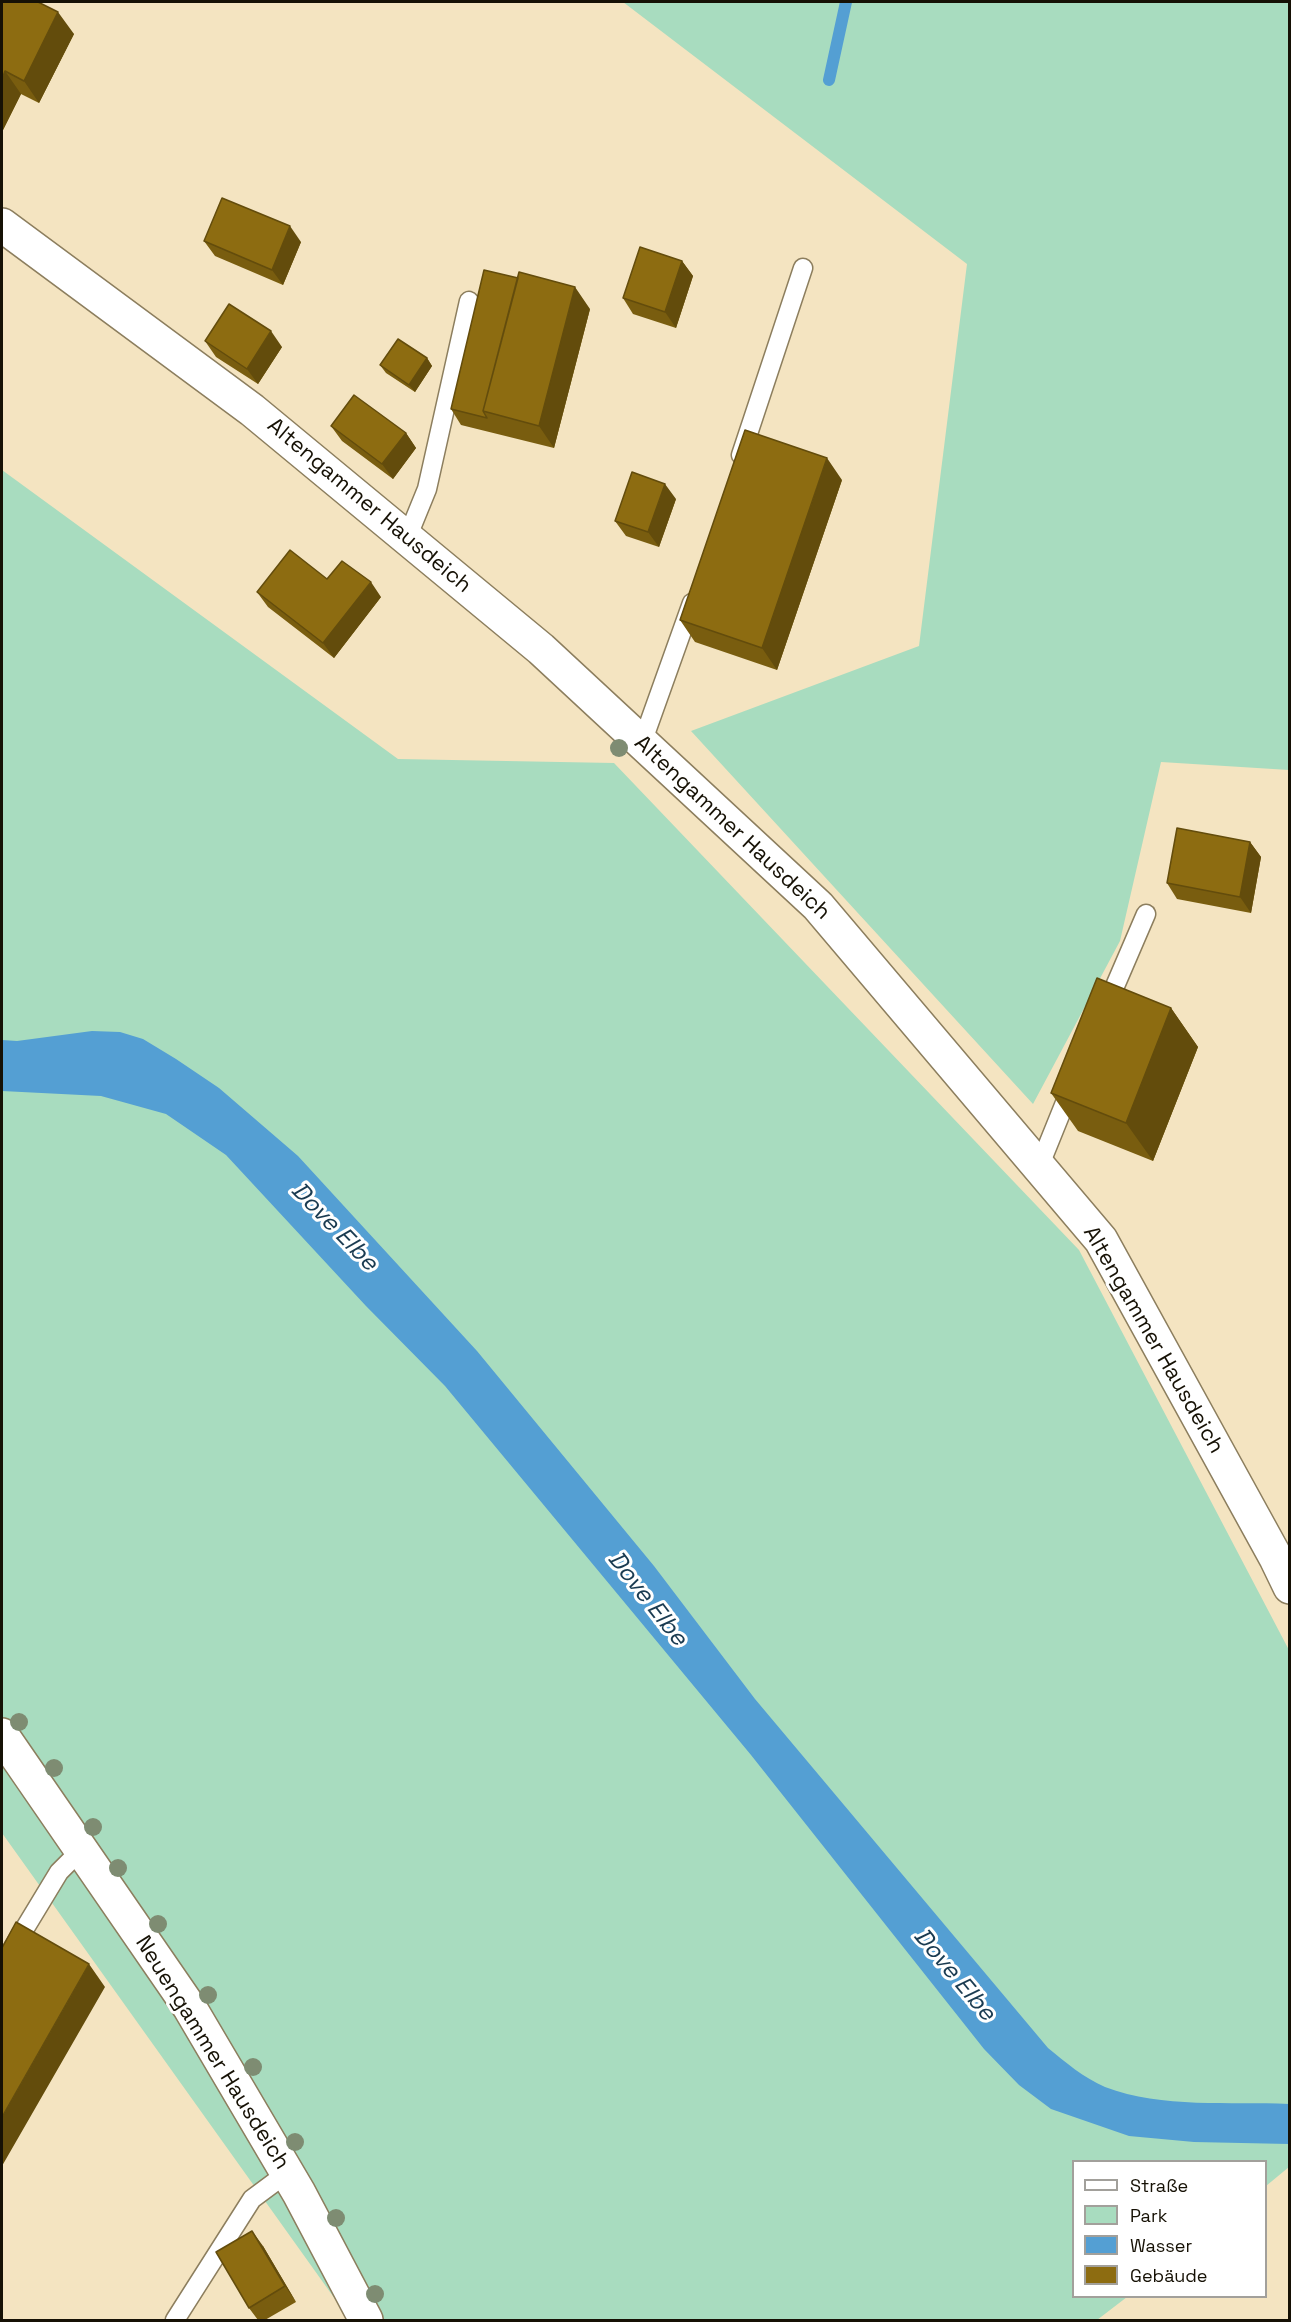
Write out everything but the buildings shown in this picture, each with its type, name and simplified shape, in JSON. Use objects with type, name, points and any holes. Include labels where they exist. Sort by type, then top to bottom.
[{"type":"street","name":"Altengammer Hausdeich","points":[[2,225],[252,410],[541,649],[818,906],[1101,1240],[1290,1587]]},
{"type":"street","name":"Neuengammer Hausdeich","points":[[2,1735],[190,2008],[287,2174],[366,2320]]},
{"type":"lane","points":[[736,470],[803,268]]},
{"type":"lane","points":[[407,538],[426,489],[469,302]]},
{"type":"lane","points":[[642,743],[699,583]]},
{"type":"lane","points":[[1098,1024],[1146,914]]},
{"type":"lane","points":[[1039,1167],[1079,1068]]},
{"type":"lane","points":[[2,1966],[59,1872],[81,1850]]},
{"type":"lane","points":[[175,2320],[252,2199],[287,2174]]},
{"type":"green space","points":[[623,2],[1289,2],[1289,770],[1161,762],[1120,941],[1033,1104],[691,731],[919,646],[967,264]]},
{"type":"green space","points":[[2,470],[398,759],[614,763],[1079,1250],[1290,1652],[1289,2167],[1267,2185],[1267,2160],[1072,2160],[1072,2298],[1126,2298],[1097,2320],[350,2320],[2,1833]]},
{"type":"water","name":"Dove Elbe","points":[[92,1031],[120,1032],[143,1039],[176,1059],[219,1088],[298,1156],[477,1351],[654,1566],[755,1699],[1048,2048],[1090,2079],[1127,2094],[1150,2099],[1196,2103],[1289,2104],[1289,2144],[1194,2142],[1129,2136],[1051,2109],[1019,2085],[984,2049],[751,1755],[445,1386],[366,1306],[226,1155],[166,1114],[101,1096],[2,1091],[2,1040],[17,1041]]},
{"type":"waterway","points":[[829,80],[846,2]]}]
